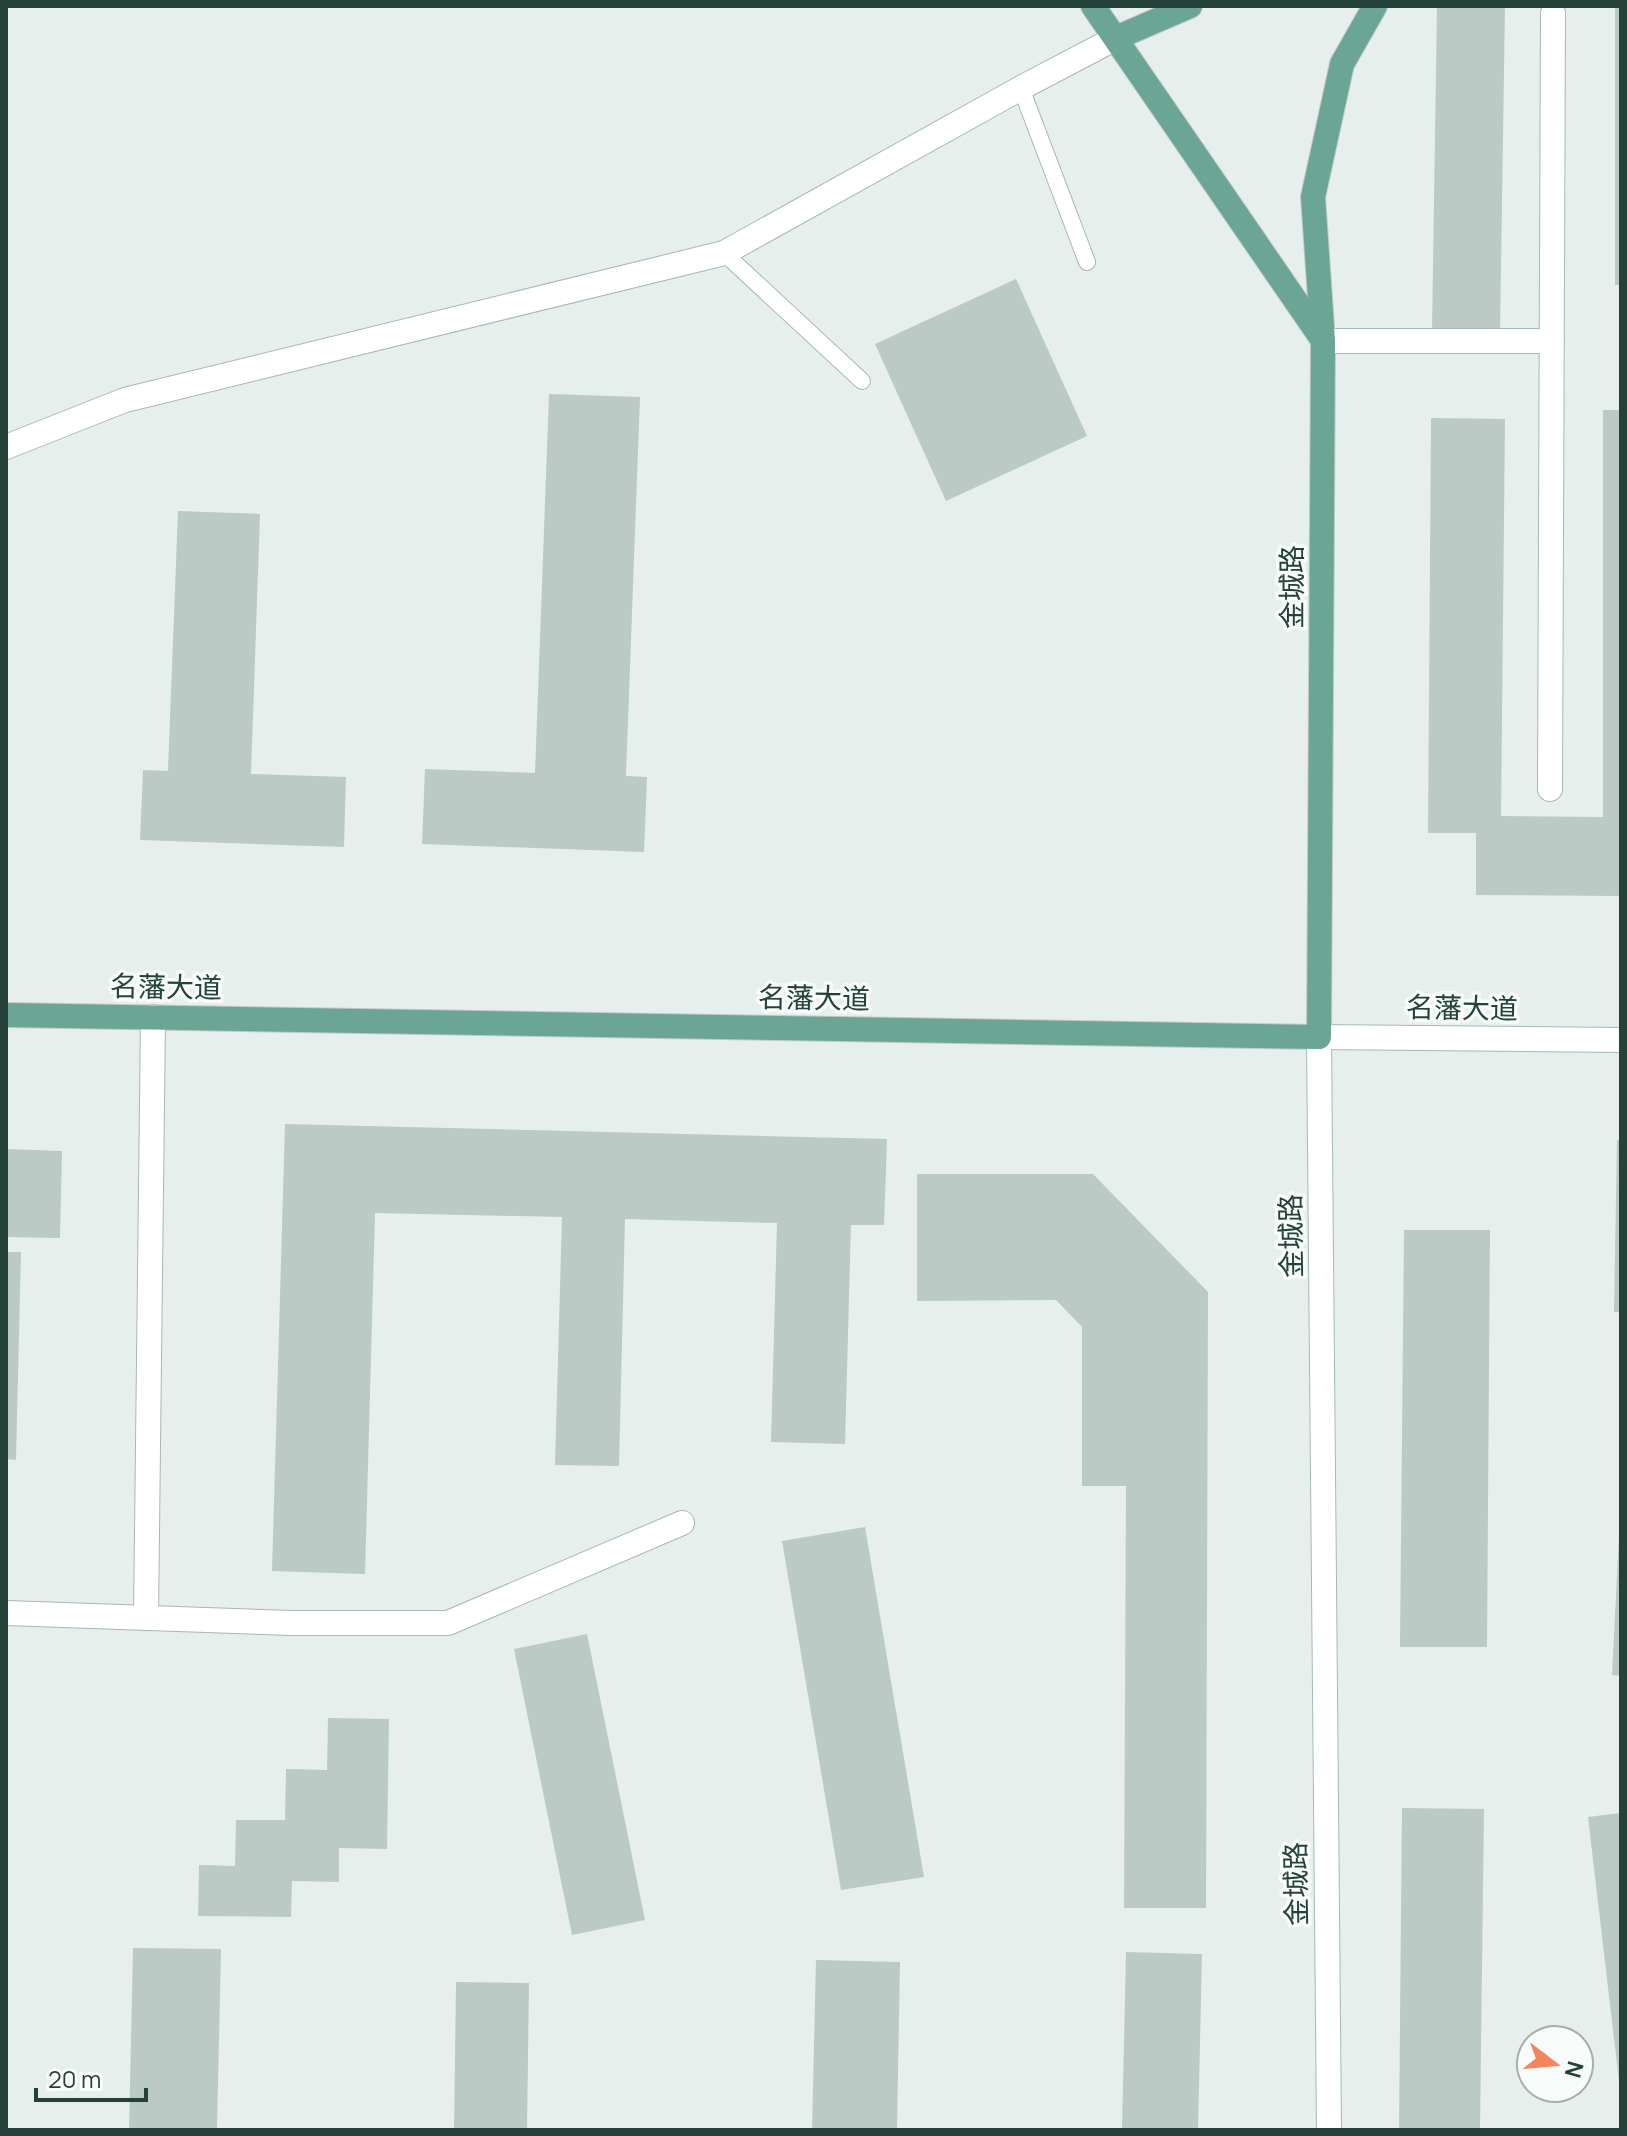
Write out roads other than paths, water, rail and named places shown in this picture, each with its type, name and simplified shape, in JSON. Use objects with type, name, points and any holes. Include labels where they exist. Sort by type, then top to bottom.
[{"type":"main road","points":[[1093,6],[1323,341]]},
{"type":"main road","points":[[1116,38],[1190,6]]},
{"type":"main road","name":"金城路","points":[[1319,1037],[1323,341],[1313,197],[1342,64],[1375,6]]},
{"type":"main road","name":"名藩大道","points":[[6,1015],[1319,1037]]},
{"type":"street","points":[[1550,789],[1553,13]]},
{"type":"street","points":[[6,447],[125,400],[724,253],[1116,38]]},
{"type":"street","points":[[1323,341],[1552,341]]},
{"type":"street","points":[[146,1618],[153,1017]]},
{"type":"street","name":"名藩大道","points":[[1319,1037],[1621,1040]]},
{"type":"street","name":"金城路","points":[[1319,1037],[1329,2130]]},
{"type":"street","points":[[6,1613],[292,1623],[448,1623],[682,1523]]},
{"type":"lane","points":[[1021,88],[1087,262]]},
{"type":"lane","points":[[724,253],[862,381]]}]
